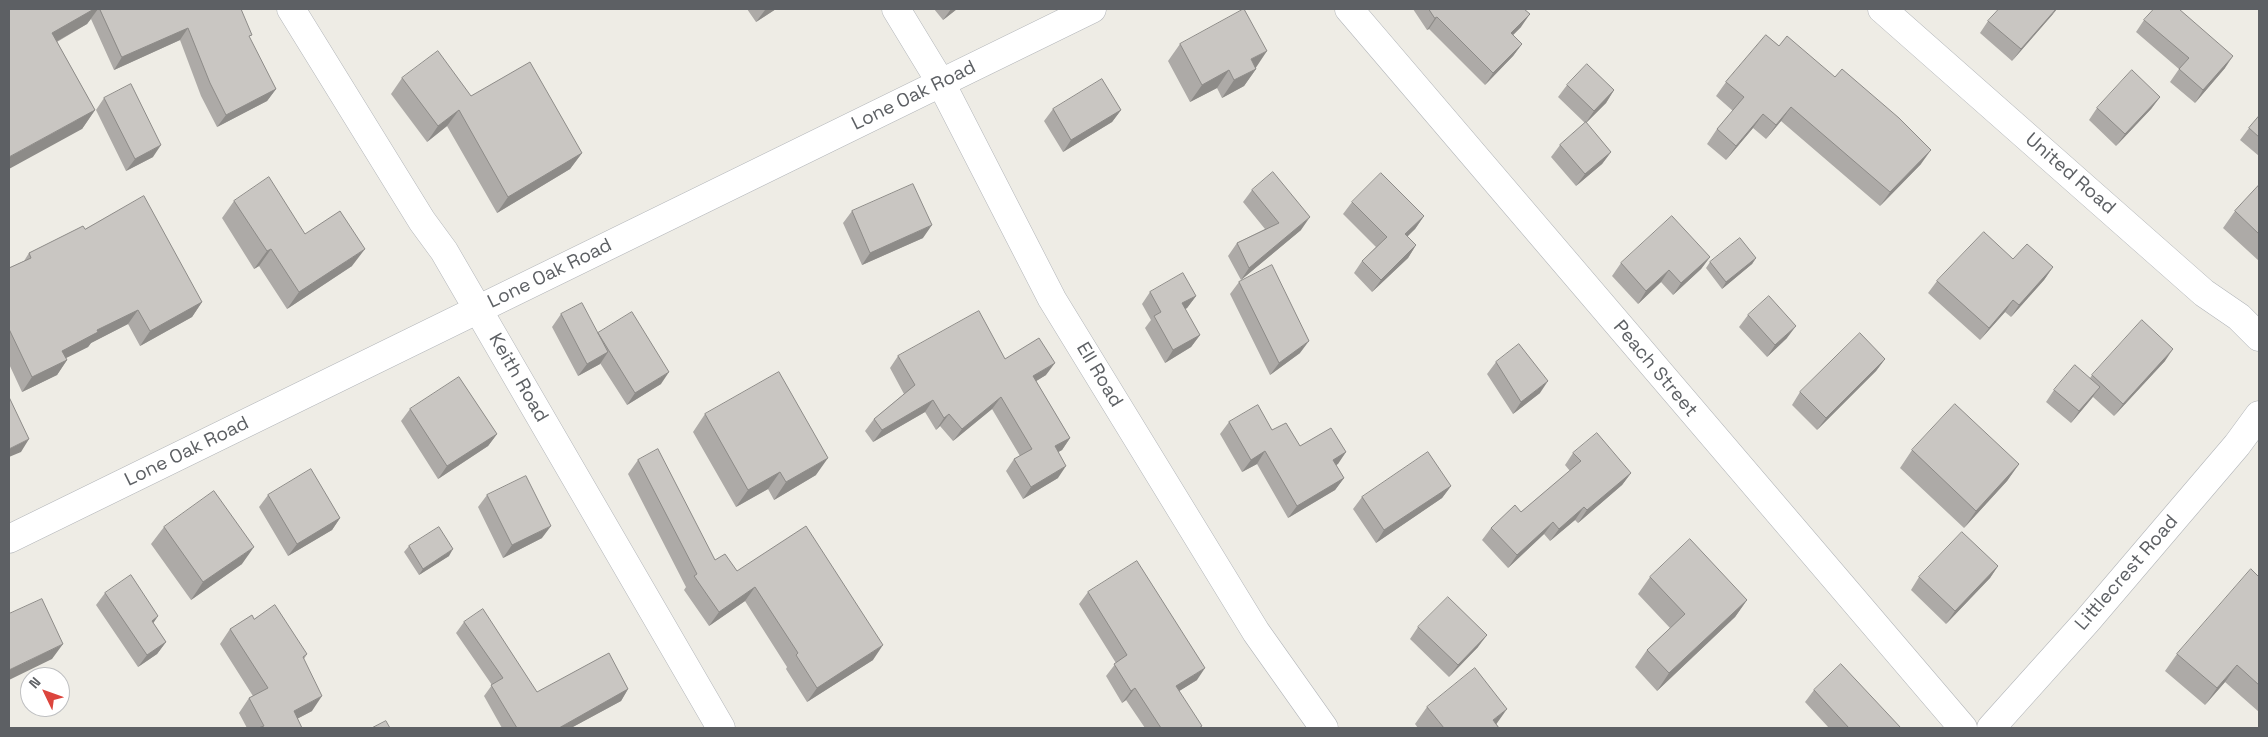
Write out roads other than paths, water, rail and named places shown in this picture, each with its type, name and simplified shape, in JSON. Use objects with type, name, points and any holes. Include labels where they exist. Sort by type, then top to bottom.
[{"type":"street","name":"Keith Road","points":[[291,9],[422,221],[444,251],[721,728]]},
{"type":"street","name":"Ell Road","points":[[896,9],[941,83],[1052,299],[1256,632],[1324,728]]},
{"type":"street","name":"Lone Oak Road","points":[[9,539],[1092,9]]},
{"type":"street","name":"Peach Street","points":[[1348,9],[1963,728]]},
{"type":"street","name":"United Road","points":[[1882,9],[2204,293],[2239,317],[2259,337]]},
{"type":"street","name":"Littlecrest Road","points":[[1991,728],[2118,584],[2237,445],[2259,415]]}]
